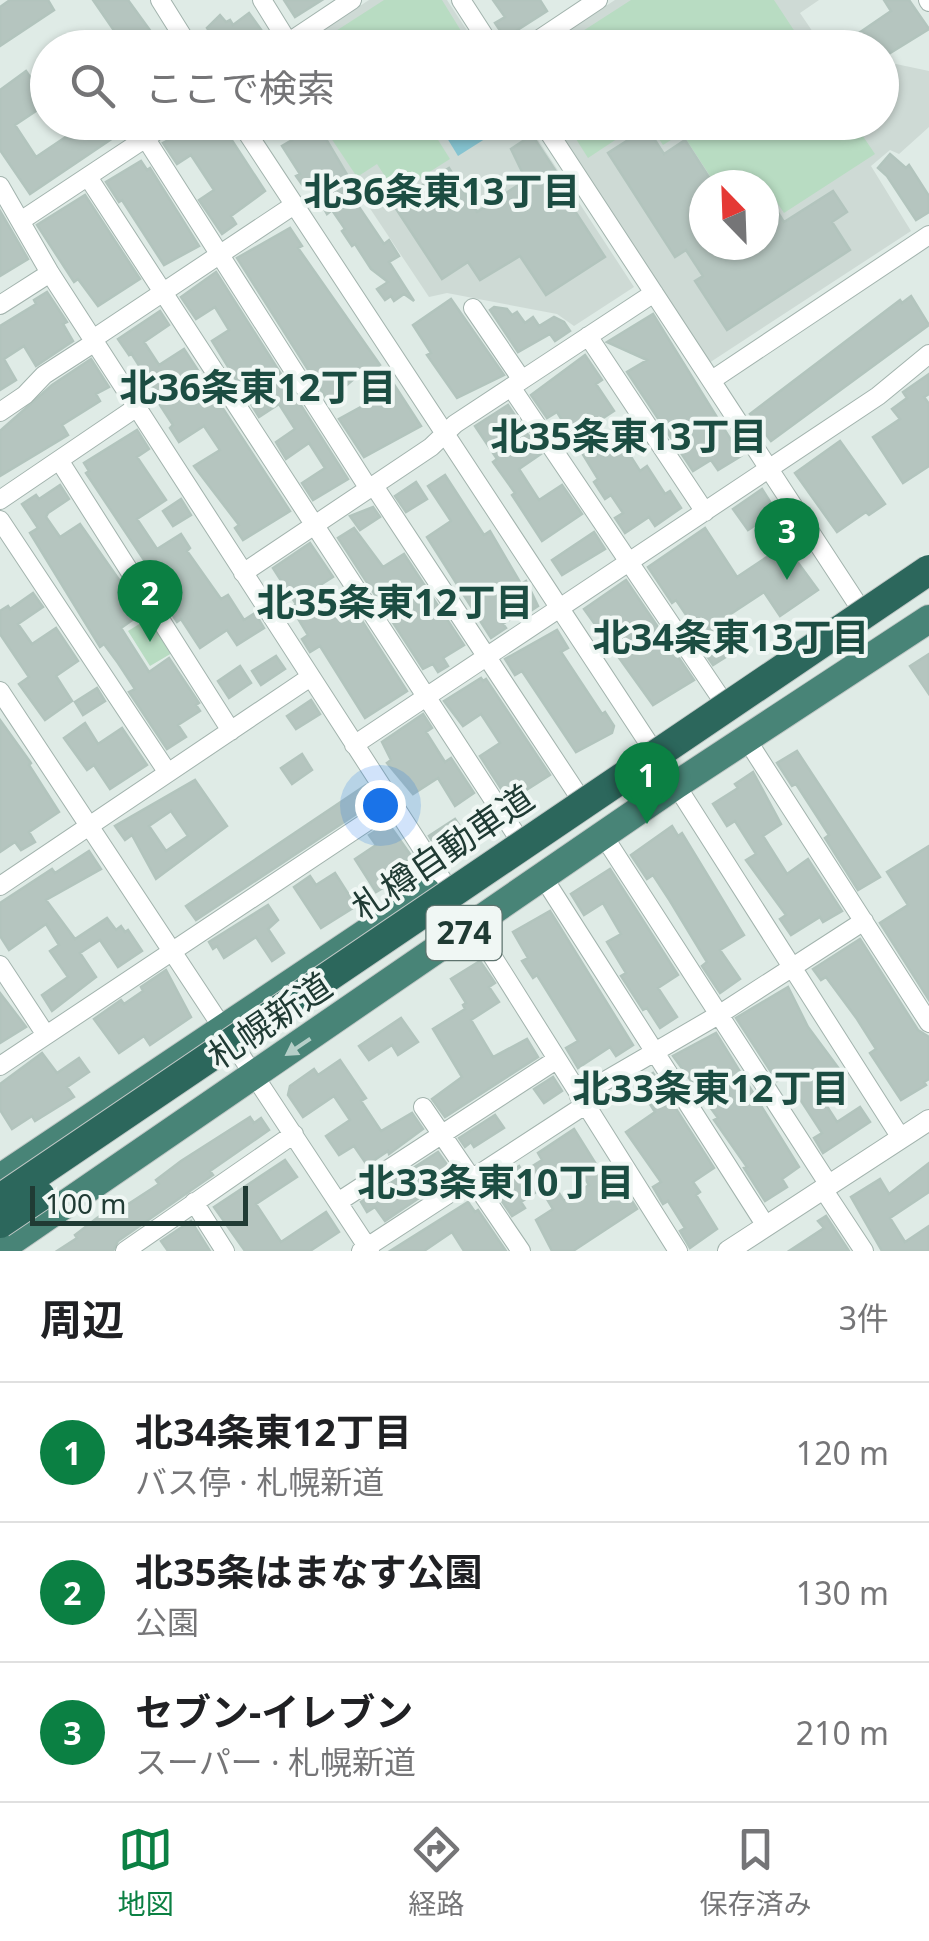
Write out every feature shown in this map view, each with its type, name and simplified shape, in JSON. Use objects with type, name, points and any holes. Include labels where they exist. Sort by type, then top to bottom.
[{"type":"highway","name":"札幌新道","points":[[0,1178],[929,557]]},
{"type":"highway","name":"札樽自動車道","points":[[0,1199],[929,570]]},
{"type":"highway","name":"札樽自動車道","points":[[1,1243],[929,595]]},
{"type":"highway","name":"札幌新道","points":[[1,1243],[254,1077],[676,785],[929,619]]},
{"type":"street","points":[[160,0],[179,30]]},
{"type":"street","points":[[262,0],[277,30]]},
{"type":"street","points":[[306,30],[352,0]]},
{"type":"street","points":[[461,0],[480,30]]},
{"type":"street","points":[[553,30],[598,0]]},
{"type":"street","points":[[22,220],[144,140]]},
{"type":"street","points":[[147,140],[371,488],[576,792]]},
{"type":"street","points":[[252,140],[676,785],[901,1138]]},
{"type":"street","points":[[554,140],[858,605]]},
{"type":"street","points":[[88,177],[515,833]]},
{"type":"street","points":[[1,191],[309,678],[443,881]]},
{"type":"street","points":[[0,412],[25,395],[44,375],[294,205]]},
{"type":"street","points":[[712,380],[929,235]]},
{"type":"street","points":[[0,305],[50,273]]},
{"type":"street","points":[[242,573],[654,293]]},
{"type":"street","points":[[473,308],[628,563],[720,697]]},
{"type":"street","points":[[588,336],[704,512]]},
{"type":"street","points":[[354,745],[878,396],[929,354]]},
{"type":"street","points":[[0,500],[137,407]]},
{"type":"street","points":[[59,460],[231,730]]},
{"type":"street","points":[[0,520],[168,773]]},
{"type":"street","points":[[2,882],[309,678]]},
{"type":"street","points":[[0,691],[294,1134],[366,1250],[475,1179],[654,1050],[720,1014],[864,921]]},
{"type":"street","points":[[747,740],[929,1023]]},
{"type":"street","points":[[0,1066],[392,805]]},
{"type":"street","points":[[603,835],[720,1014],[864,1251]]},
{"type":"street","points":[[542,877],[766,1226]]},
{"type":"street","points":[[474,927],[678,1251]]},
{"type":"street","points":[[0,965],[46,1035]]},
{"type":"street","points":[[338,1202],[556,1060]]},
{"type":"street","points":[[423,1107],[521,1251]]},
{"type":"street","points":[[728,1251],[929,1120]]},
{"type":"street","points":[[125,1251],[294,1134]]},
{"type":"street","points":[[194,1202],[225,1251]]},
{"type":"shaded area","points":[[369,0],[447,0],[467,30],[323,30]]},
{"type":"shaded area","points":[[615,0],[819,0],[800,13],[812,30],[569,30]]},
{"type":"shaded area","points":[[899,65],[929,71],[929,127],[899,154],[890,150],[871,166],[911,231],[709,363],[563,140],[899,140]]},
{"type":"shaded area","points":[[324,140],[538,140],[634,287],[574,326],[557,314],[447,293],[429,297]]},
{"type":"green space","points":[[384,0],[442,0],[461,30],[337,30]]},
{"type":"green space","points":[[631,0],[774,0],[794,30],[584,30]]},
{"type":"green space","points":[[332,140],[438,140],[450,159],[396,193],[377,164],[357,177]]},
{"type":"green space","points":[[577,140],[615,140],[588,158]]},
{"type":"green space","points":[[687,140],[866,140],[875,154],[784,213],[779,206],[779,170],[706,170]]},
{"type":"green space","points":[[149,618],[172,653],[150,666],[128,631]]},
{"type":"water","points":[[448,140],[483,140],[458,156]]},
{"type":"building","points":[[10,0],[48,0],[54,10],[0,46],[0,7]]},
{"type":"building","points":[[93,0],[128,0],[150,30],[114,30]]},
{"type":"building","points":[[284,0],[322,0],[295,17]]},
{"type":"building","points":[[493,0],[540,0],[547,11],[517,30],[500,30],[495,23],[505,17]]},
{"type":"building","points":[[884,0],[909,0],[929,29],[899,48],[899,30],[863,30],[891,11]]},
{"type":"building","points":[[249,13],[261,30],[207,28],[220,15],[233,25]]},
{"type":"building","points":[[26,71],[30,77],[30,115],[15,125],[36,157],[61,140],[110,140],[30,194],[0,150],[0,90]]},
{"type":"building","points":[[232,140],[265,191],[231,216],[236,224],[222,234],[199,200],[214,190],[191,155],[177,164],[163,143]]},
{"type":"building","points":[[292,140],[327,140],[362,200],[357,204],[384,244],[389,240],[399,256],[389,262],[414,301],[404,294],[394,301],[391,296],[385,300],[377,289],[388,282],[371,269],[355,244],[352,246],[342,231],[345,229],[332,210],[327,214],[309,181],[303,186],[282,146]]},
{"type":"building","points":[[524,140],[535,140],[557,173],[552,176],[605,257],[546,295],[520,256],[480,280],[468,262],[442,279],[393,204],[449,168],[477,212],[526,180],[511,149]]},
{"type":"building","points":[[628,140],[655,140],[664,154],[685,140],[704,170],[689,170],[689,255],[686,250],[675,257],[608,153]]},
{"type":"building","points":[[890,154],[906,168],[909,165],[929,196],[929,212],[916,220],[878,168]]},
{"type":"building","points":[[141,161],[147,170],[150,168],[199,246],[164,265],[106,182]]},
{"type":"building","points":[[833,191],[847,212],[832,222],[850,250],[727,330],[695,281],[703,276],[693,260],[779,260],[779,214],[784,222]]},
{"type":"building","points":[[85,195],[140,279],[98,306],[78,279],[74,282],[37,225]]},
{"type":"building","points":[[0,211],[28,259],[0,276]]},
{"type":"building","points":[[290,228],[302,246],[298,248],[380,365],[364,376],[362,372],[328,401],[237,258]]},
{"type":"building","points":[[216,272],[348,479],[313,500],[302,483],[325,468],[309,443],[286,459],[276,442],[295,429],[279,404],[259,417],[212,341],[229,330],[215,307],[196,319],[181,297]]},
{"type":"building","points":[[47,292],[67,322],[63,324],[73,341],[36,366],[24,346],[4,359],[16,380],[0,390],[0,326],[36,304],[34,300]]},
{"type":"building","points":[[911,296],[929,325],[771,441],[750,414],[900,300],[902,303]]},
{"type":"building","points":[[451,299],[504,375],[457,398],[427,355],[431,353],[413,325]]},
{"type":"building","points":[[507,309],[512,315],[517,312],[525,323],[533,317],[539,326],[554,317],[570,331],[555,341],[550,334],[518,352],[490,310]]},
{"type":"building","points":[[160,311],[169,325],[144,342],[159,365],[184,349],[290,511],[243,540],[235,528],[239,525],[194,466],[220,450],[204,426],[179,442],[160,405],[163,403],[118,339]]},
{"type":"building","points":[[653,314],[741,456],[718,470],[711,460],[693,471],[627,372],[647,360],[607,342]]},
{"type":"building","points":[[585,355],[602,380],[596,384],[614,411],[588,428],[600,447],[633,426],[641,439],[626,449],[640,471],[647,466],[665,494],[670,491],[681,508],[655,526],[649,517],[625,533],[615,518],[623,513],[611,495],[605,499],[594,482],[598,479],[557,412],[547,418],[531,395]]},
{"type":"building","points":[[91,359],[109,387],[96,394],[100,401],[62,425],[68,435],[0,476],[0,431],[52,385]]},
{"type":"building","points":[[929,374],[929,394],[924,397],[929,404],[929,466],[903,483],[873,437],[900,419],[892,409],[907,398],[903,392]]},
{"type":"building","points":[[393,383],[421,426],[364,457],[339,419],[377,398],[375,395]]},
{"type":"building","points":[[508,405],[541,454],[519,469],[539,500],[562,485],[582,514],[542,541],[475,426]]},
{"type":"building","points":[[137,430],[149,449],[137,457],[166,500],[137,519],[157,549],[181,534],[190,548],[187,551],[221,599],[228,595],[244,620],[255,613],[264,628],[237,645],[227,630],[200,648],[181,619],[177,622],[153,585],[158,581],[86,473],[89,471],[84,463]]},
{"type":"building","points":[[840,441],[885,504],[837,532],[795,473]]},
{"type":"building","points":[[445,475],[484,535],[490,531],[521,584],[526,581],[538,606],[503,624],[506,628],[491,638],[427,537],[451,521],[428,486]]},
{"type":"building","points":[[416,482],[427,499],[406,512],[395,496]]},
{"type":"building","points":[[60,485],[69,499],[46,517],[60,537],[80,524],[129,594],[125,597],[138,616],[121,628],[149,672],[169,658],[199,703],[196,705],[200,711],[178,725],[186,737],[167,749],[129,692],[135,689],[104,644],[100,647],[30,533],[38,528],[22,504],[36,495],[39,499]]},
{"type":"building","points":[[762,489],[776,511],[748,530],[733,509]]},
{"type":"building","points":[[181,499],[191,515],[173,526],[163,511]]},
{"type":"building","points":[[373,507],[380,517],[360,530],[350,516]]},
{"type":"building","points":[[354,528],[383,567],[404,554],[464,645],[443,658],[448,666],[438,672],[433,664],[423,669],[338,538]]},
{"type":"building","points":[[705,528],[737,577],[785,545],[818,590],[780,616],[764,592],[717,623],[732,653],[713,665],[694,637],[699,634],[648,567]]},
{"type":"building","points":[[594,532],[605,549],[562,575],[552,560]]},
{"type":"building","points":[[310,543],[333,577],[314,589],[333,618],[352,605],[407,691],[365,718],[320,646],[310,652],[302,639],[308,635],[291,607],[296,604],[273,568]]},
{"type":"building","points":[[626,580],[694,680],[653,705],[584,609]]},
{"type":"building","points":[[33,593],[43,607],[18,624],[32,644],[56,628],[78,661],[56,676],[72,701],[45,720],[19,684],[29,677],[0,634],[0,611],[8,606],[10,609]]},
{"type":"building","points":[[557,630],[568,648],[561,652],[614,726],[612,733],[576,752],[522,671],[515,675],[505,659]]},
{"type":"building","points":[[929,654],[929,694],[910,666]]},
{"type":"building","points":[[276,656],[285,669],[261,685],[252,671]]},
{"type":"building","points":[[240,666],[251,683],[229,698],[218,681]]},
{"type":"building","points":[[481,678],[486,679],[550,775],[509,801],[480,756],[500,743],[481,714],[463,726],[444,701]]},
{"type":"building","points":[[97,688],[105,701],[83,715],[75,702]]},
{"type":"building","points":[[311,700],[320,714],[296,729],[287,716]]},
{"type":"building","points":[[423,714],[432,728],[426,732],[445,762],[451,758],[474,793],[455,806],[438,778],[413,794],[387,763],[391,760],[382,742]]},
{"type":"building","points":[[0,720],[59,812],[29,832],[35,842],[21,850],[15,842],[0,852]]},
{"type":"building","points":[[85,723],[98,744],[122,728],[147,765],[110,789],[94,765],[87,770],[64,738]]},
{"type":"building","points":[[797,751],[880,877],[858,890],[825,838],[829,835],[796,784],[792,786],[777,763]]},
{"type":"building","points":[[302,754],[312,770],[292,784],[281,768]]},
{"type":"building","points":[[753,772],[781,824],[763,836],[787,874],[808,859],[842,911],[823,922],[820,917],[791,935],[780,919],[786,915],[746,860],[756,854],[735,821],[727,826],[713,804],[738,788],[735,784]]},
{"type":"building","points":[[195,780],[227,826],[156,879],[132,835],[125,840],[115,826]],"holes":[[[171,811],[188,836],[166,851],[149,826]]]},
{"type":"building","points":[[366,785],[376,801],[196,920],[186,906]]},
{"type":"building","points":[[455,819],[464,832],[437,849],[429,836]]},
{"type":"building","points":[[388,823],[412,857],[385,874],[391,883],[376,892],[355,859],[376,845],[369,835]]},
{"type":"building","points":[[672,826],[678,836],[682,833],[744,935],[720,950],[740,979],[720,993],[702,966],[707,962],[670,901],[653,875],[647,879],[631,855]]},
{"type":"building","points":[[929,846],[929,1000],[880,923],[908,905],[887,872]]},
{"type":"building","points":[[89,851],[101,869],[46,900],[75,939],[107,918],[116,930],[121,926],[125,932],[128,930],[142,951],[118,967],[100,940],[80,953],[96,977],[52,1011],[42,995],[68,977],[50,951],[59,945],[46,924],[9,950],[0,936],[0,903],[52,869],[55,873]]},
{"type":"building","points":[[610,869],[678,975],[658,988],[677,1017],[660,1028],[621,976],[626,973],[607,942],[621,934],[603,903],[584,915],[571,894]]},
{"type":"building","points":[[335,873],[356,906],[321,928],[294,887],[310,876],[316,885]]},
{"type":"building","points":[[268,905],[278,920],[268,929],[284,953],[272,961],[256,937],[224,958],[217,946],[213,949],[209,942]]},
{"type":"building","points":[[550,911],[633,1045],[616,1056],[610,1047],[578,1068],[566,1048],[578,1041],[537,975],[533,978],[522,961],[528,958],[513,932]]},
{"type":"building","points":[[860,939],[918,1030],[929,1037],[929,1079],[901,1100],[870,1053],[876,1049],[857,1019],[826,977],[821,980],[813,969]]},
{"type":"building","points":[[480,961],[495,983],[489,987],[499,1002],[471,1020],[493,1057],[527,1039],[538,1057],[445,1117],[432,1099],[462,1077],[433,1029],[465,1009],[466,1003],[451,979]]},
{"type":"building","points":[[166,970],[191,1017],[150,1045],[144,1036],[119,1053],[94,1019],[121,1000],[124,1004]]},
{"type":"building","points":[[788,987],[808,1027],[845,1077],[819,1094],[837,1122],[860,1107],[870,1122],[823,1153],[814,1138],[822,1133],[785,1076],[777,1081],[736,1018]]},
{"type":"building","points":[[0,993],[26,1027],[0,1043]]},
{"type":"building","points":[[401,1018],[418,1042],[398,1055],[392,1045],[369,1060],[359,1046]]},
{"type":"building","points":[[716,1033],[799,1167],[782,1179],[787,1187],[765,1201],[714,1120],[718,1118],[673,1056]]},
{"type":"building","points":[[42,1053],[57,1073],[79,1058],[89,1072],[67,1087],[74,1097],[35,1121],[32,1116],[12,1129],[0,1110],[0,1084]]},
{"type":"building","points":[[340,1060],[366,1098],[361,1101],[381,1131],[412,1113],[423,1129],[367,1165],[354,1146],[339,1155],[326,1136],[350,1120],[334,1096],[303,1117],[288,1095],[290,1086],[314,1069],[318,1075]]},
{"type":"building","points":[[645,1073],[647,1077],[653,1073],[714,1168],[693,1182],[700,1192],[696,1195],[717,1229],[690,1248],[680,1231],[685,1228],[668,1201],[663,1204],[653,1187],[661,1182],[626,1132],[655,1112],[634,1079]]},
{"type":"building","points":[[553,1077],[562,1091],[544,1103],[534,1089]]},
{"type":"building","points":[[495,1115],[504,1128],[474,1147],[471,1142],[465,1147],[459,1138]]},
{"type":"building","points":[[250,1117],[254,1123],[261,1118],[269,1130],[210,1171],[213,1175],[118,1241],[113,1251],[57,1251],[97,1218],[113,1207],[116,1212],[159,1184],[156,1180],[181,1161]]},
{"type":"building","points":[[574,1129],[604,1177],[613,1171],[637,1209],[573,1251],[552,1251],[536,1220],[553,1209],[541,1189],[521,1202],[525,1208],[512,1216],[495,1191],[510,1182],[506,1175],[519,1166],[523,1172],[542,1160],[538,1153]],"holes":[[[576,1164],[589,1185],[564,1201],[550,1179]]]},
{"type":"building","points":[[438,1152],[448,1166],[417,1189],[422,1196],[385,1221],[375,1207],[367,1212],[361,1202]]},
{"type":"building","points":[[285,1160],[297,1177],[256,1204],[281,1242],[326,1212],[339,1232],[310,1251],[245,1251],[214,1207]]},
{"type":"building","points":[[929,1163],[929,1192],[890,1218],[905,1242],[929,1226],[929,1251],[882,1251],[851,1197],[880,1179],[889,1194]]},
{"type":"building","points":[[468,1202],[506,1251],[464,1251],[452,1232],[424,1251],[390,1251]]},
{"type":"building","points":[[826,1216],[849,1251],[789,1251],[824,1228],[818,1221]]},
{"type":"building","points":[[191,1221],[210,1251],[168,1251],[161,1241]]},
{"type":"place","name":"セブン-イレブン","points":[[787,580]]},
{"type":"place","name":"北35条はまなす公園","points":[[150,642]]},
{"type":"place","name":"北34条東12丁目","points":[[647,824]]},
{"type":"district","name":"北36条東13丁目","points":[[442,192]]},
{"type":"district","name":"北36条東12丁目","points":[[258,388]]},
{"type":"district","name":"北35条東13丁目","points":[[629,437]]},
{"type":"district","name":"北35条東12丁目","points":[[395,603]]},
{"type":"district","name":"北34条東13丁目","points":[[731,638]]},
{"type":"district","name":"北33条東12丁目","points":[[711,1089]]},
{"type":"district","name":"北33条東10丁目","points":[[496,1183]]}]
